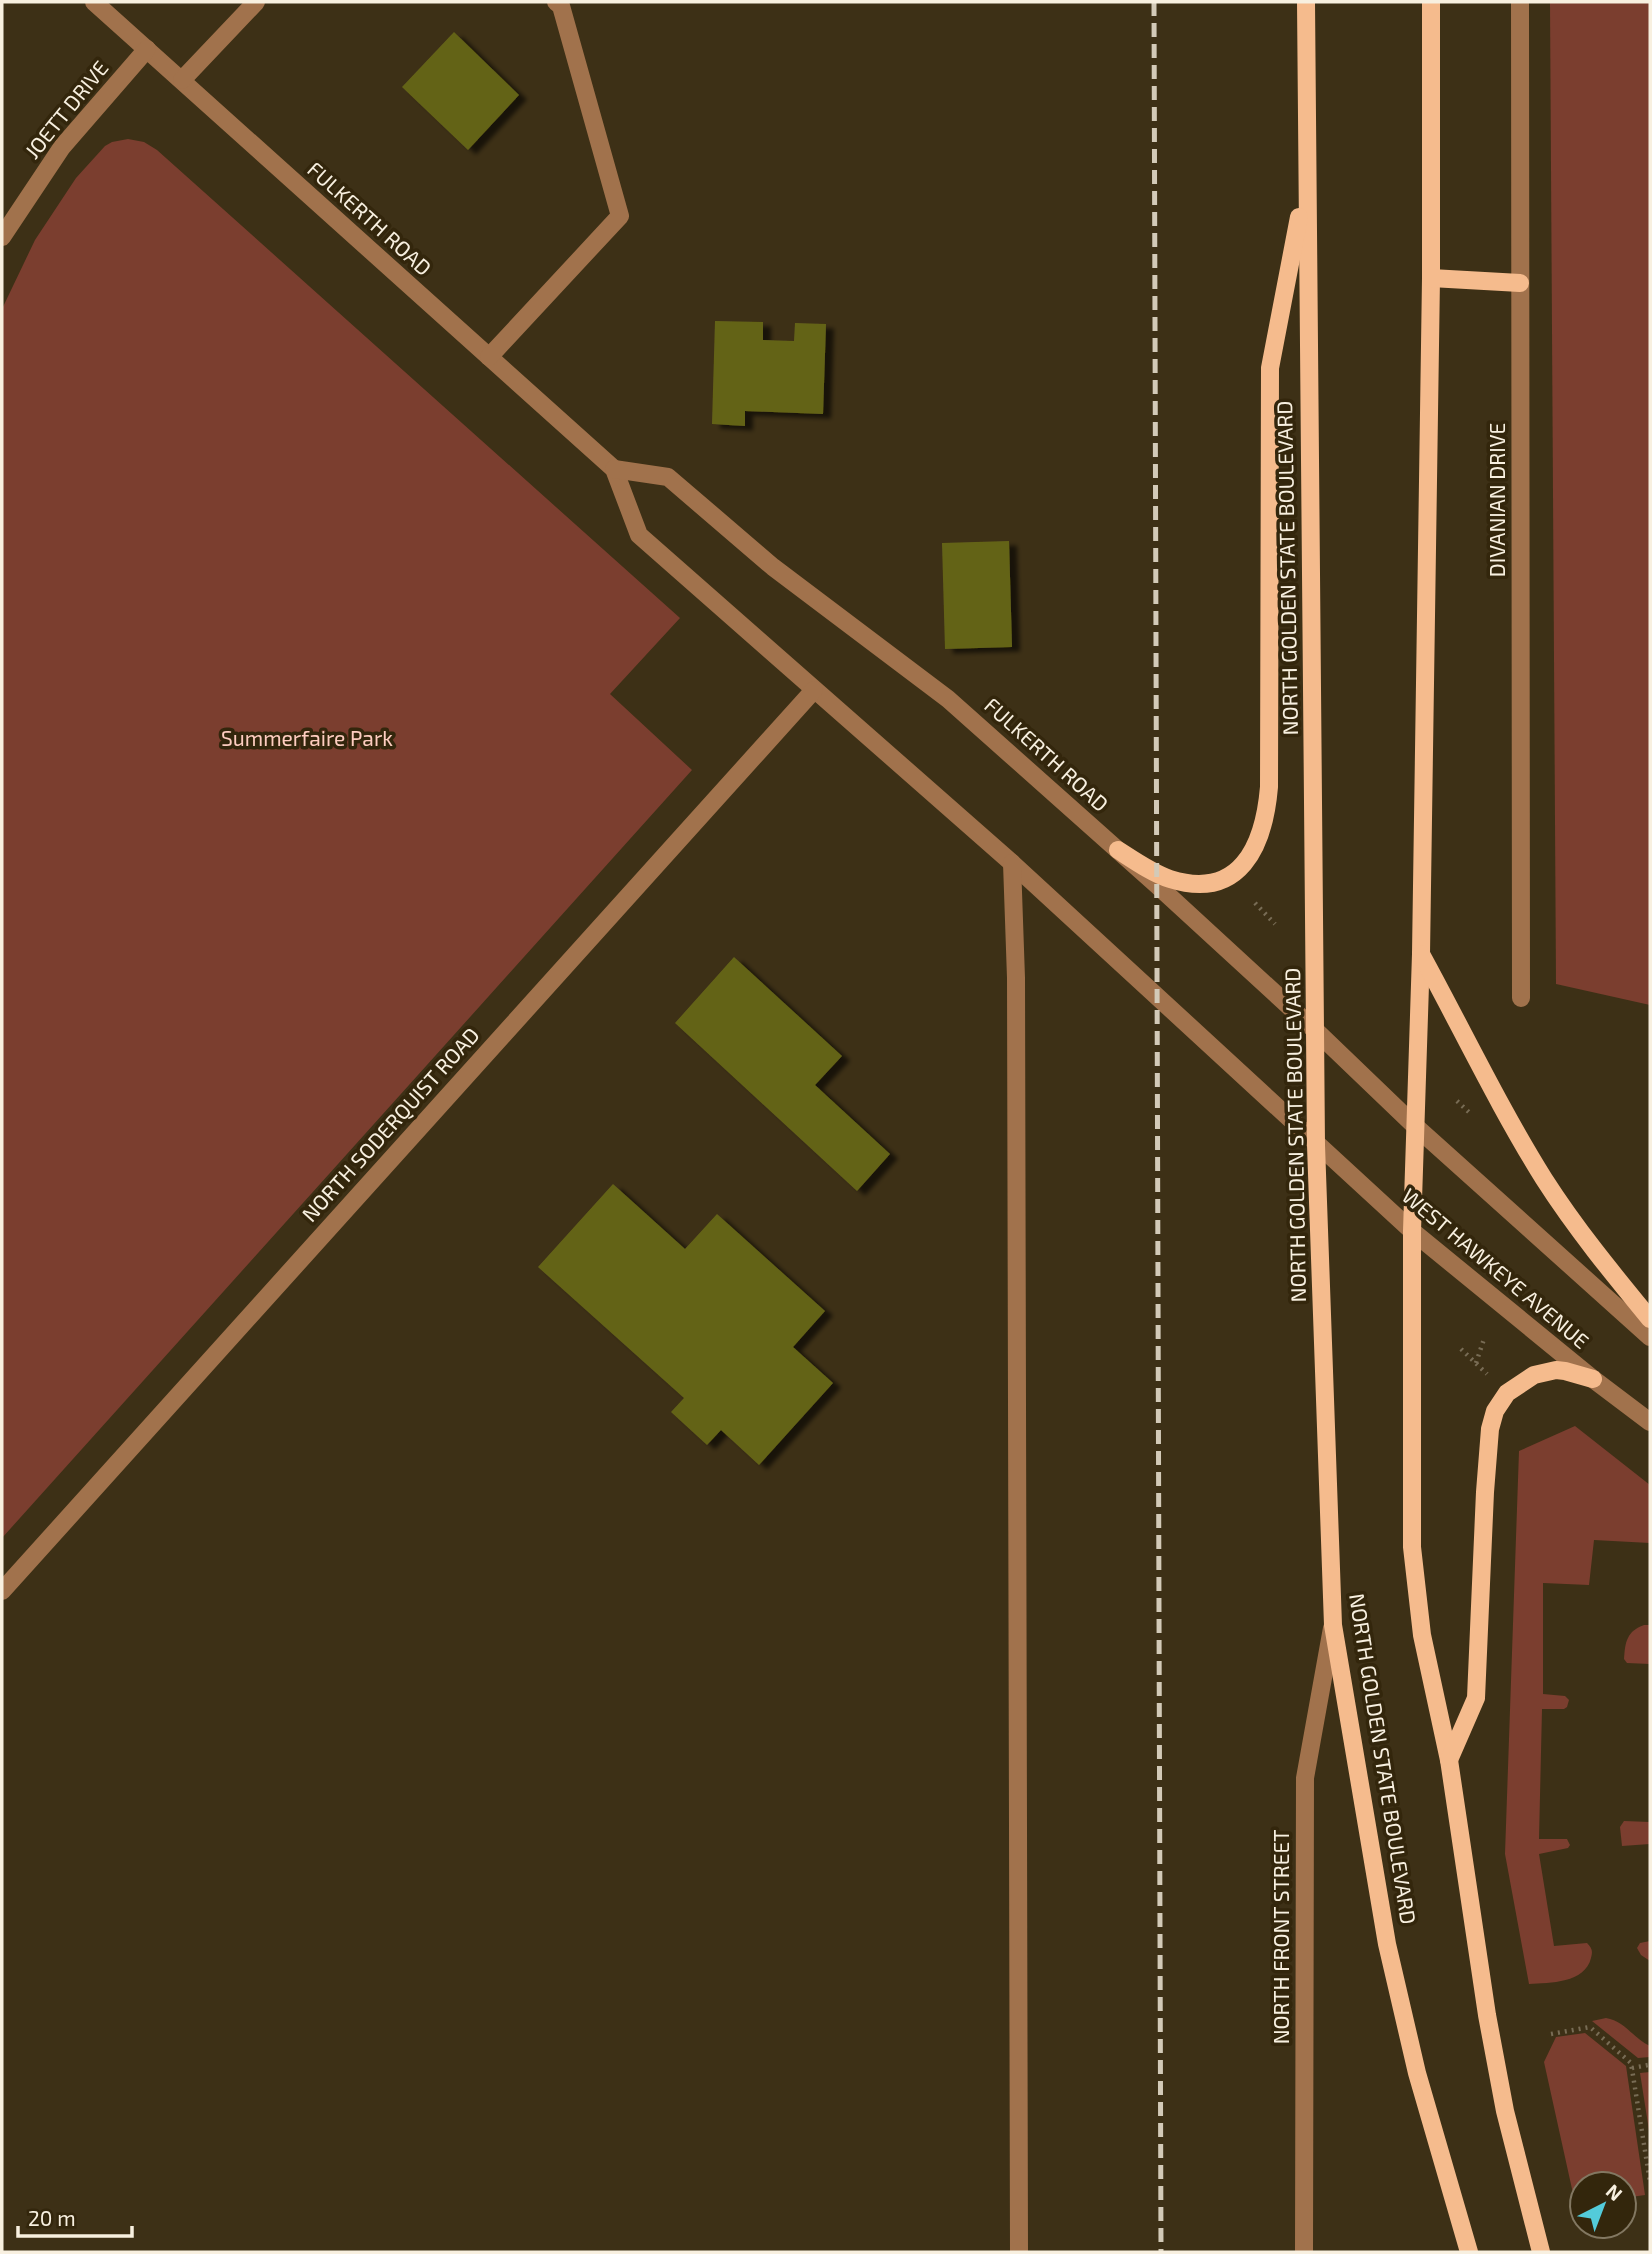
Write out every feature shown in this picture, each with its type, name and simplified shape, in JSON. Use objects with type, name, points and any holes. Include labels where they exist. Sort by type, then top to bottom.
[{"type":"main road","name":"NORTH GOLDEN STATE BOULEVARD","points":[[1306,2],[1316,1145],[1333,1625],[1387,1944],[1417,2073],[1469,2252]]},
{"type":"main road","points":[[1431,2],[1431,278],[1421,954],[1412,1231],[1412,1547],[1422,1635],[1449,1760],[1487,2015],[1505,2111],[1541,2252]]},
{"type":"main road","points":[[1118,850],[1168,878],[1196,884],[1224,880],[1236,873],[1247,859],[1255,846],[1265,817],[1269,787],[1270,368],[1307,179]]},
{"type":"main road","points":[[1431,278],[1520,283]]},
{"type":"main road","points":[[1421,954],[1507,1116],[1545,1179],[1592,1249],[1650,1319]]},
{"type":"main road","points":[[1449,1760],[1476,1698],[1485,1492],[1494,1411],[1507,1393],[1534,1375],[1556,1370],[1592,1379]]},
{"type":"street","name":"FULKERTH ROAD","points":[[94,2],[614,469],[639,535],[1012,863],[1316,1145]]},
{"type":"street","points":[[182,80],[256,2]]},
{"type":"street","points":[[489,357],[620,216],[561,6],[556,2]]},
{"type":"street","name":"DIVANIAN DRIVE","points":[[1520,2],[1521,999]]},
{"type":"street","name":"JOETT DRIVE","points":[[2,237],[62,147],[147,49]]},
{"type":"street","name":"FULKERTH ROAD","points":[[614,469],[668,477],[773,567],[948,699],[1316,1031],[1415,1126]]},
{"type":"street","name":"NORTH SODERQUIST ROAD","points":[[2,1591],[814,690]]},
{"type":"street","points":[[1012,863],[1016,992],[1019,2252]]},
{"type":"street","points":[[1415,1126],[1650,1337]]},
{"type":"street","name":"WEST HAWKEYE AVENUE","points":[[1316,1145],[1412,1231],[1592,1379],[1650,1422]]},
{"type":"street","name":"NORTH FRONT STREET","points":[[1304,2252],[1305,1778],[1333,1625]]},
{"type":"path","points":[[1255,903],[1275,924]]},
{"type":"path","points":[[1476,1363],[1484,1339]]},
{"type":"path","points":[[1461,1349],[1490,1377]]},
{"type":"path","points":[[1550,2034],[1590,2027],[1631,2063],[1650,2182]]},
{"type":"path","points":[[1632,2068],[1648,2065]]},
{"type":"green space","points":[[1550,2],[1650,2],[1650,1005],[1556,984]]},
{"type":"green space","name":"Summerfaire Park","points":[[128,139],[144,142],[157,150],[680,618],[610,694],[692,770],[2,1538],[2,309],[35,240],[76,178],[105,146]]},
{"type":"green space","points":[[1575,1426],[1650,1485],[1650,1543],[1594,1540],[1589,1585],[1543,1583],[1543,1694],[1565,1696],[1569,1700],[1564,1709],[1542,1709],[1539,1839],[1567,1839],[1570,1845],[1568,1848],[1539,1854],[1554,1946],[1587,1943],[1592,1953],[1587,1966],[1574,1977],[1556,1982],[1529,1984],[1505,1854],[1519,1451]]},
{"type":"green space","points":[[1650,1625],[1650,1664],[1627,1663],[1624,1659],[1628,1638],[1634,1630]]},
{"type":"green space","points":[[1624,1821],[1650,1822],[1650,1844],[1622,1846],[1620,1827]]},
{"type":"green space","points":[[1650,1941],[1650,1961],[1641,1955],[1637,1948],[1640,1943]]},
{"type":"green space","points":[[1606,2018],[1624,2026],[1650,2046],[1650,2057],[1638,2058],[1592,2021]]},
{"type":"green space","points":[[1585,2033],[1626,2066],[1645,2195],[1638,2196],[1638,2170],[1568,2171],[1544,2062],[1556,2037]]},
{"type":"green space","points":[[1650,2072],[1650,2137],[1640,2073]]},
{"type":"building","points":[[454,32],[519,95],[468,150],[402,87]]},
{"type":"building","points":[[715,321],[763,322],[763,340],[794,341],[795,323],[826,324],[823,414],[745,411],[745,426],[712,424]]},
{"type":"building","points":[[1009,541],[1012,647],[945,649],[942,543]]},
{"type":"building","points":[[734,957],[842,1056],[815,1085],[890,1154],[857,1191],[675,1023]]},
{"type":"building","points":[[613,1184],[685,1249],[717,1214],[825,1311],[793,1347],[833,1383],[759,1465],[721,1430],[707,1445],[671,1412],[684,1398],[538,1267]]},
{"type":"railway","points":[[1154,2],[1161,2252]]}]
